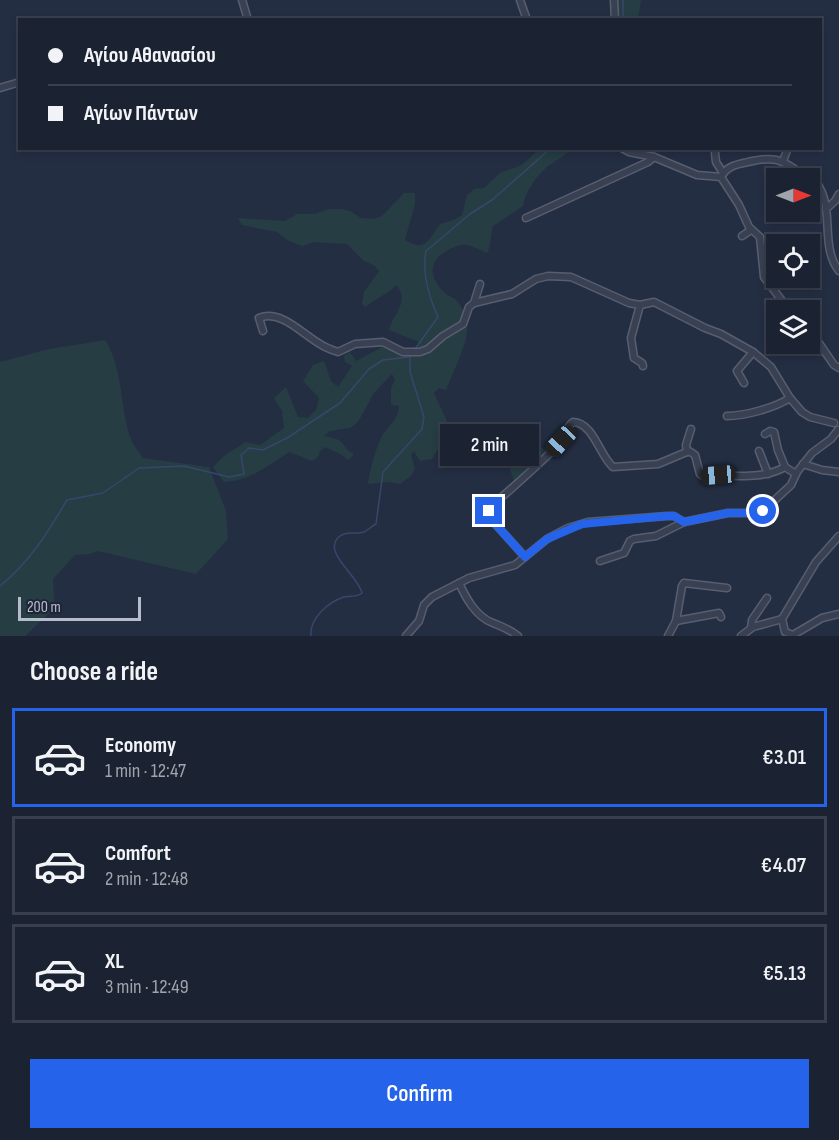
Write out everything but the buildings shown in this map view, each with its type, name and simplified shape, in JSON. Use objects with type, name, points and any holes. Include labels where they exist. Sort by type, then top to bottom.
[{"type":"street","points":[[242,0],[247,18]]},
{"type":"street","points":[[520,0],[526,18]]},
{"type":"street","points":[[614,0],[615,18]]},
{"type":"street","points":[[0,88],[18,83]]},
{"type":"street","points":[[626,150],[654,157],[697,175],[722,175],[730,167],[740,164],[766,159],[783,160],[815,180],[826,208],[829,243],[839,271]]},
{"type":"street","points":[[783,160],[787,150]]},
{"type":"street","points":[[715,153],[722,175],[751,230],[760,237],[766,281],[781,300]]},
{"type":"street","points":[[526,218],[648,162],[654,157]]},
{"type":"street","points":[[826,208],[835,201],[839,194]]},
{"type":"street","points":[[742,236],[751,230]]},
{"type":"street","points":[[263,331],[259,318],[261,316],[278,317],[320,345],[338,352],[355,344],[383,342],[403,352],[420,352],[428,349],[443,336],[463,324],[469,307],[474,303],[512,294],[541,277],[571,277],[629,303],[640,305],[654,302],[732,339],[771,367],[790,398],[804,414],[836,419],[838,430],[831,439],[812,453],[796,474],[791,485],[763,511],[728,513],[684,522],[656,536],[634,539],[630,541],[624,553],[600,561]]},
{"type":"street","points":[[474,303],[480,284]]},
{"type":"street","points":[[640,305],[631,342],[634,358],[643,366]]},
{"type":"street","points":[[820,344],[839,368]]},
{"type":"street","points":[[744,383],[737,371],[753,352]]},
{"type":"street","points":[[727,416],[738,416],[768,408],[790,398]]},
{"type":"street","points":[[525,557],[490,518],[489,511],[548,456],[561,441],[570,423],[579,422],[587,429],[613,467],[658,464],[687,452],[694,453],[702,476],[750,476],[768,474],[785,467]]},
{"type":"street","points":[[687,452],[686,445],[691,429]]},
{"type":"street","points":[[765,434],[770,431],[774,432],[785,467],[796,474]]},
{"type":"street","points":[[759,451],[768,474]]},
{"type":"street","points":[[803,464],[816,469],[839,472]]},
{"type":"street","points":[[406,636],[419,621],[424,605],[432,597],[469,578],[510,567],[547,539],[582,524],[667,516],[674,516],[684,522]]},
{"type":"street","points":[[839,536],[816,562],[782,619],[784,630],[789,635],[799,633],[822,618],[839,614]]},
{"type":"street","points":[[459,583],[466,600],[477,611],[488,620],[505,627],[518,636]]},
{"type":"street","points":[[668,636],[676,621],[684,583],[726,588]]},
{"type":"street","points":[[751,628],[752,620],[767,598]]},
{"type":"street","points":[[676,621],[719,613],[721,617]]},
{"type":"street","points":[[741,636],[751,628],[782,619]]},
{"type":"shaded area","points":[[617,0],[641,0],[638,18],[618,18]]},
{"type":"shaded area","points":[[538,150],[570,150],[540,174],[529,189],[523,206],[493,226],[487,253],[471,246],[457,246],[439,256],[433,266],[434,277],[440,288],[455,299],[461,307],[466,318],[467,335],[446,390],[439,388],[434,393],[450,428],[432,459],[420,461],[414,451],[411,455],[415,468],[411,476],[400,484],[388,482],[368,484],[379,443],[398,411],[399,406],[391,405],[391,388],[395,380],[392,374],[374,393],[358,422],[350,428],[330,431],[324,436],[341,441],[354,454],[349,460],[325,447],[312,461],[289,452],[250,476],[224,482],[213,467],[225,455],[246,442],[260,445],[284,428],[282,411],[274,398],[286,387],[298,417],[308,418],[316,410],[319,398],[303,381],[313,365],[324,361],[331,381],[338,387],[352,366],[345,362],[344,356],[350,352],[356,361],[386,345],[410,353],[416,349],[419,342],[389,330],[400,308],[402,297],[396,285],[366,307],[362,304],[364,292],[379,271],[375,266],[364,261],[347,244],[314,242],[302,246],[287,240],[277,232],[242,225],[238,218],[285,221],[297,214],[315,214],[328,209],[341,209],[350,211],[361,218],[373,219],[382,216],[404,193],[415,193],[415,204],[405,240],[412,244],[422,245],[430,239],[440,224],[462,215],[467,195],[474,189],[484,188],[500,173],[522,165]]},
{"type":"shaded area","points":[[105,340],[115,363],[127,425],[134,446],[143,458],[209,467],[226,511],[228,539],[196,574],[98,551],[75,555],[53,579],[55,608],[25,636],[0,636],[0,362],[49,349]]},
{"type":"shaded area","points":[[520,438],[552,452],[515,484],[504,452]]},
{"type":"waterway","points":[[623,0],[623,18]]},
{"type":"waterway","points":[[415,349],[438,317],[427,285],[426,251],[470,214],[492,200],[549,150]]},
{"type":"waterway","points":[[311,636],[313,623],[326,607],[344,597],[362,593],[337,556],[335,542],[343,534],[364,532],[376,524],[383,472],[422,429],[424,417],[410,372],[410,356]]},
{"type":"waterway","points":[[0,586],[29,557],[67,500],[103,493],[139,468],[184,466],[229,477],[244,474],[241,455],[249,448],[263,450],[287,438],[340,403],[369,369],[383,360],[409,357]]},
{"type":"route","points":[[489,511],[490,518],[525,557],[547,539],[568,528],[588,522],[674,516],[684,522],[728,513],[763,511]]}]
